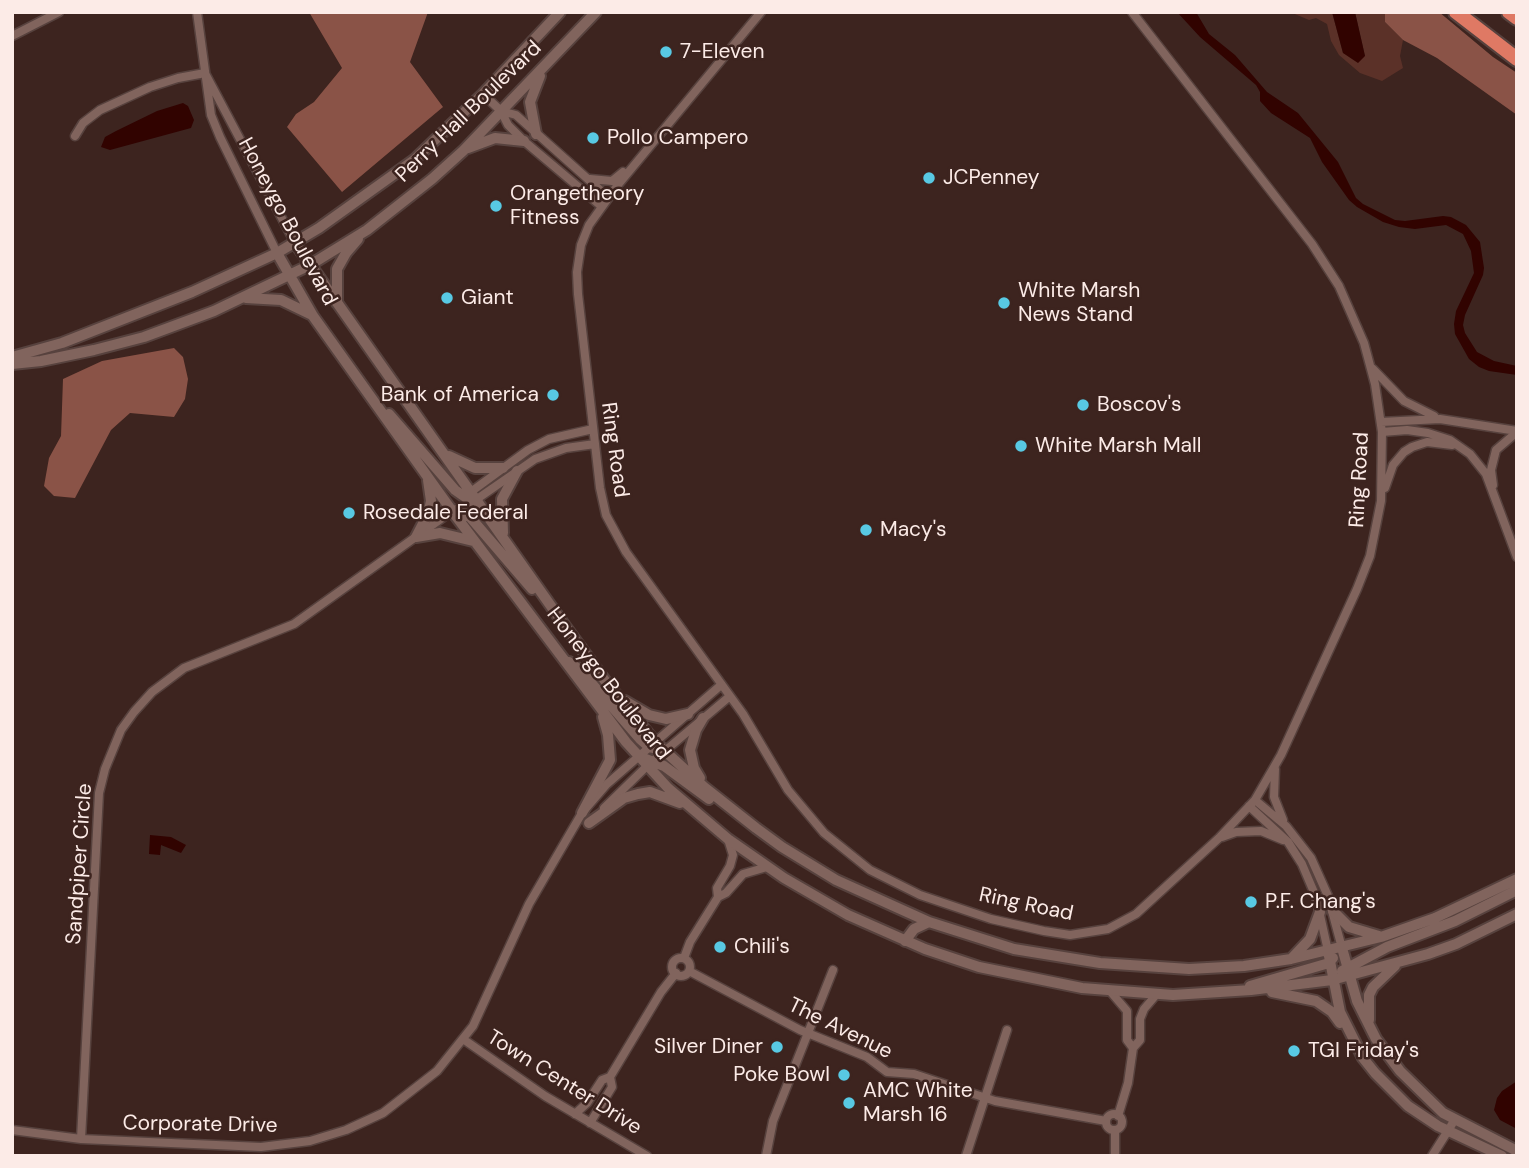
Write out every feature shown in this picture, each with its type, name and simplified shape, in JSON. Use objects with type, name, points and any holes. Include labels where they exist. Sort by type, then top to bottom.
[{"type":"highway","points":[[1456,12],[1517,59]]},
{"type":"highway","points":[[1509,12],[1517,18]]},
{"type":"main road","name":"Perry Hall Boulevard","points":[[12,358],[62,343],[192,292],[295,243],[414,160],[560,12]]},
{"type":"main road","name":"Perry Hall Boulevard","points":[[12,364],[41,361],[144,337],[243,298],[310,265],[366,230],[414,194],[463,151],[596,12]]},
{"type":"main road","points":[[536,134],[530,102],[544,66]]},
{"type":"main road","points":[[463,151],[495,138],[524,141]]},
{"type":"main road","points":[[337,303],[337,269],[346,253],[366,230]]},
{"type":"main road","name":"Honeygo Boulevard","points":[[295,243],[471,496],[652,744]]},
{"type":"main road","name":"Honeygo Boulevard","points":[[277,253],[313,316],[473,541],[638,756]]},
{"type":"main road","points":[[243,298],[281,300],[313,316]]},
{"type":"main road","points":[[374,401],[399,423],[455,490],[471,496]]},
{"type":"main road","points":[[445,455],[475,468],[503,468]]},
{"type":"main road","points":[[504,540],[502,499],[517,471]]},
{"type":"main road","points":[[416,537],[428,514],[431,501],[427,475]]},
{"type":"main road","points":[[452,511],[470,517],[579,644]]},
{"type":"main road","points":[[416,537],[440,533],[454,534],[473,541]]},
{"type":"main road","points":[[561,657],[580,670],[652,744],[664,751]]},
{"type":"main road","points":[[618,696],[649,715],[666,719],[688,714]]},
{"type":"main road","points":[[582,813],[610,760],[608,735],[601,711]]},
{"type":"main road","points":[[703,718],[696,730],[691,750],[694,768],[704,787]]},
{"type":"main road","name":"Honeygo Boulevard","points":[[664,751],[756,828],[836,880],[929,922],[1014,949],[1113,965],[1189,969],[1244,966],[1291,959],[1381,937],[1444,914],[1517,879]]},
{"type":"main road","points":[[638,756],[649,763],[664,766],[710,800],[756,828]]},
{"type":"main road","name":"Honeygo Boulevard","points":[[649,763],[693,809],[728,839],[766,867],[848,915],[905,941],[979,967],[1056,984],[1156,995],[1251,990],[1332,980],[1348,972],[1400,962],[1456,944],[1517,914]]},
{"type":"main road","points":[[589,823],[624,798],[650,792],[693,809]]},
{"type":"main road","points":[[1348,972],[1387,947],[1455,920],[1517,890]]},
{"type":"main road","points":[[1333,911],[1341,921],[1356,931],[1381,937]]},
{"type":"main road","points":[[1291,959],[1310,939],[1320,912]]},
{"type":"main road","points":[[905,941],[914,929],[929,922]]},
{"type":"main road","points":[[1342,947],[1357,1001],[1382,1049],[1451,1126],[1502,1156]]},
{"type":"main road","points":[[1234,991],[1329,963],[1342,947]]},
{"type":"main road","points":[[1328,951],[1340,1012],[1352,1037]]},
{"type":"main road","points":[[1369,1027],[1369,995],[1382,978],[1400,962]]},
{"type":"main road","points":[[1251,990],[1316,1001],[1332,1012],[1375,1073],[1408,1106],[1517,1151]]},
{"type":"street","points":[[12,36],[59,12]]},
{"type":"street","name":"Honeygo Boulevard","points":[[197,12],[211,116],[277,253]]},
{"type":"street","name":"Ring Road","points":[[761,12],[634,164],[601,206],[584,235],[577,272],[602,500],[614,533],[730,696],[796,801],[835,843],[894,884],[920,895],[991,919],[1058,934],[1084,934],[1108,929],[1128,920],[1219,838],[1252,803],[1275,765],[1357,589],[1370,555],[1381,501],[1381,422],[1371,366],[1350,309],[1320,255],[1132,12]]},
{"type":"street","points":[[75,136],[83,123],[100,110],[150,87],[205,73]]},
{"type":"street","name":"Honeygo Boulevard","points":[[205,73],[295,243]]},
{"type":"street","points":[[482,94],[501,111],[508,125],[524,141],[601,206]]},
{"type":"street","points":[[501,111],[516,115],[608,197]]},
{"type":"street","points":[[583,176],[596,181],[612,181],[634,164]]},
{"type":"street","points":[[1371,366],[1404,401],[1440,419]]},
{"type":"street","points":[[1381,422],[1440,419],[1517,432]]},
{"type":"street","points":[[471,496],[528,450],[549,439],[593,429]]},
{"type":"street","points":[[1382,432],[1428,432],[1461,447],[1482,468],[1517,557]]},
{"type":"street","points":[[1493,493],[1491,470],[1496,450],[1517,432]]},
{"type":"street","points":[[1381,501],[1393,466],[1404,452],[1427,442],[1461,447]]},
{"type":"street","points":[[471,496],[548,453],[595,444]]},
{"type":"street","name":"Sandpiper Circle","points":[[81,1139],[99,793],[105,769],[121,730],[143,702],[169,677],[196,662],[294,624],[471,496]]},
{"type":"street","points":[[638,756],[722,685]]},
{"type":"street","points":[[664,751],[730,696]]},
{"type":"street","name":"Corporate Drive","points":[[568,841],[664,751]]},
{"type":"street","name":"Corporate Drive","points":[[12,1129],[81,1139],[261,1147],[310,1141],[346,1130],[392,1108],[437,1071],[463,1039],[484,1006],[529,904],[582,813],[607,784],[638,756]]},
{"type":"street","points":[[1275,765],[1274,797],[1286,826],[1311,858],[1322,880],[1342,947]]},
{"type":"street","points":[[1252,803],[1286,826]]},
{"type":"street","points":[[1252,803],[1289,842],[1308,875],[1320,912],[1328,951]]},
{"type":"street","points":[[1219,838],[1236,832],[1261,831],[1289,842]]},
{"type":"street","points":[[718,897],[717,888],[733,855],[728,839]]},
{"type":"street","points":[[684,958],[690,942],[718,897],[726,893],[743,874],[766,867]]},
{"type":"street","points":[[676,974],[673,964],[679,958],[684,958]]},
{"type":"street","points":[[676,974],[689,971],[690,964],[684,958]]},
{"type":"street","points":[[766,1156],[773,1121],[833,970]]},
{"type":"street","name":"The Avenue","points":[[689,971],[808,1034],[865,1056],[887,1072],[914,1074],[984,1099],[1106,1121]]},
{"type":"street","points":[[575,1114],[587,1103],[602,1080],[610,1077],[661,992],[676,974]]},
{"type":"street","points":[[1110,991],[1127,1011],[1127,1040],[1133,1048]]},
{"type":"street","points":[[1115,1130],[1122,1125],[1118,1115],[1128,1083],[1133,1048],[1140,1040],[1140,1019],[1144,1009],[1156,995]]},
{"type":"street","points":[[965,1156],[1007,1030]]},
{"type":"street","name":"Town Center Drive","points":[[463,1039],[575,1114],[647,1156]]},
{"type":"street","points":[[590,1123],[612,1087],[610,1077]]},
{"type":"street","points":[[1115,1130],[1109,1128],[1106,1121],[1111,1115],[1118,1115]]},
{"type":"street","points":[[1432,1156],[1451,1126]]},
{"type":"street","points":[[1115,1130],[1115,1156]]},
{"type":"shaded area","points":[[309,12],[428,12],[410,62],[443,107],[342,192],[287,127],[296,114],[314,102],[342,68]]},
{"type":"shaded area","points":[[1177,12],[1196,12],[1209,34],[1235,55],[1267,92],[1298,113],[1338,162],[1356,198],[1363,204],[1395,220],[1443,216],[1466,225],[1480,242],[1484,268],[1465,315],[1465,333],[1477,352],[1494,361],[1517,366],[1517,375],[1479,367],[1469,359],[1455,334],[1456,311],[1474,273],[1471,251],[1463,234],[1446,225],[1415,229],[1399,227],[1383,222],[1357,207],[1322,162],[1310,138],[1271,113],[1260,101],[1260,92],[1256,85],[1200,37]]},
{"type":"shaded area","points":[[1290,12],[1332,12],[1343,53],[1365,56],[1355,12],[1385,12],[1385,22],[1403,40],[1400,56],[1403,68],[1382,81],[1360,73],[1339,55],[1331,41],[1327,24],[1316,18],[1309,20]]},
{"type":"shaded area","points":[[1332,12],[1355,12],[1365,56],[1358,63],[1343,53]]},
{"type":"shaded area","points":[[1385,12],[1439,12],[1493,57],[1517,73],[1517,115],[1437,58],[1403,40],[1385,22]]},
{"type":"shaded area","points":[[183,103],[188,106],[194,120],[191,128],[110,150],[101,147],[105,137],[116,131],[157,111]]},
{"type":"shaded area","points":[[174,348],[183,357],[188,379],[185,399],[174,417],[130,413],[111,430],[75,498],[54,496],[44,486],[49,458],[61,436],[63,379],[102,361]]},
{"type":"shaded area","points":[[150,835],[171,837],[186,845],[181,853],[161,845],[160,855],[149,854]]},
{"type":"shaded area","points":[[1517,1081],[1517,1129],[1500,1120],[1494,1110],[1502,1091]]},
{"type":"place","name":"7-Eleven","points":[[666,52]]},
{"type":"place","name":"Pollo Campero","points":[[593,138]]},
{"type":"place","name":"JCPenney","points":[[929,178]]},
{"type":"place","name":"Orangetheory Fitness","points":[[496,206]]},
{"type":"place","name":"Giant","points":[[447,298]]},
{"type":"place","name":"White Marsh News Stand","points":[[1004,303]]},
{"type":"place","name":"Bank of America","points":[[553,395]]},
{"type":"place","name":"Boscov's","points":[[1083,405]]},
{"type":"place","name":"White Marsh Mall","points":[[1021,446]]},
{"type":"place","name":"Rosedale Federal","points":[[349,513]]},
{"type":"place","name":"Macy's","points":[[866,530]]},
{"type":"place","name":"P.F. Chang's","points":[[1251,902]]},
{"type":"place","name":"Chili's","points":[[720,947]]},
{"type":"place","name":"Silver Diner","points":[[777,1047]]},
{"type":"place","name":"TGI Friday's","points":[[1294,1051]]},
{"type":"place","name":"Poke Bowl","points":[[844,1075]]},
{"type":"place","name":"AMC White Marsh 16","points":[[849,1103]]}]
